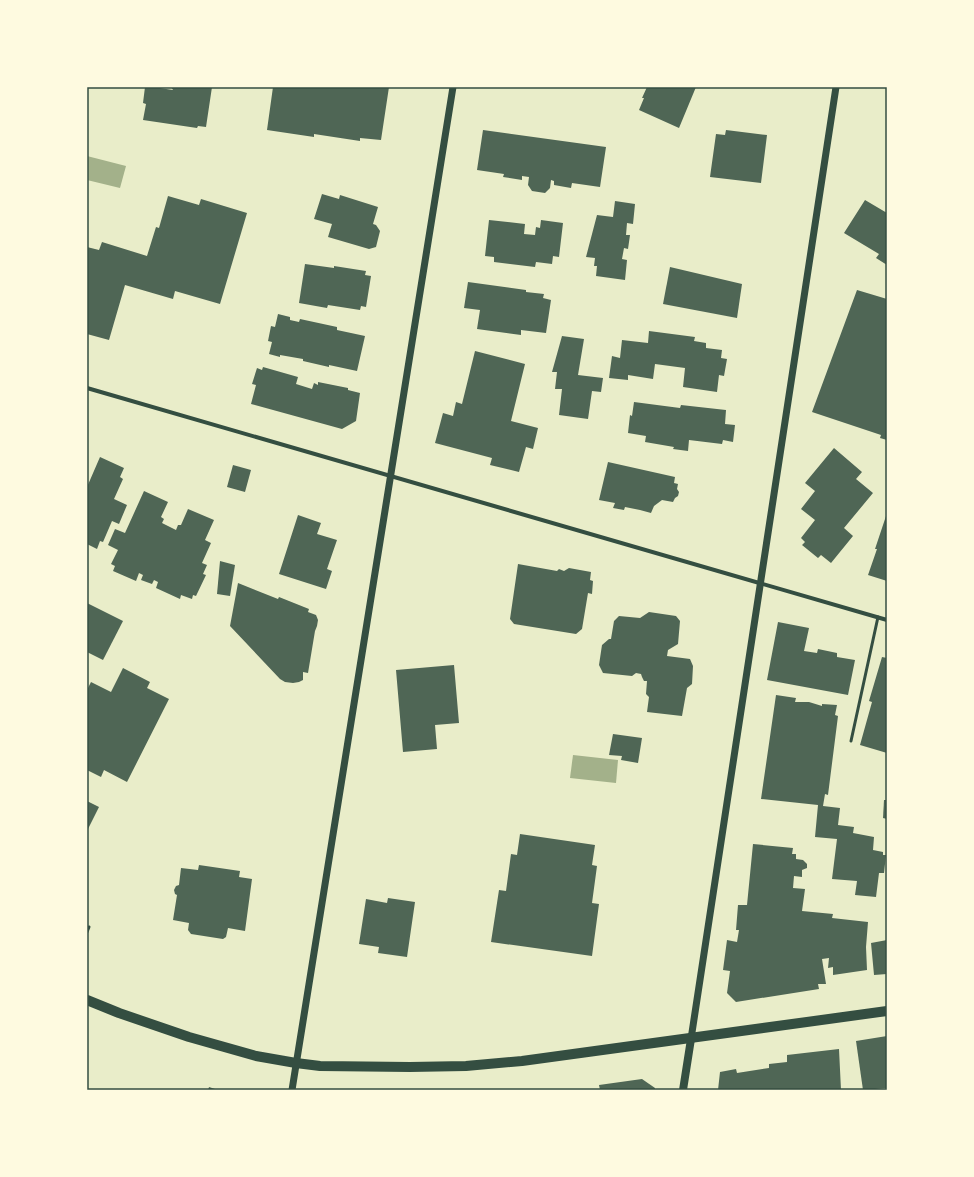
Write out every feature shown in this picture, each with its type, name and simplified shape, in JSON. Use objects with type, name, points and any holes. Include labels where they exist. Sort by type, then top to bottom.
[{"type":"main road","points":[[87,1000],[119,1013],[189,1037],[256,1056],[320,1066],[466,1066],[522,1061],[887,1011]]},
{"type":"main road","points":[[683,1090],[691,1039]]},
{"type":"street","points":[[292,1090],[453,87]]},
{"type":"street","points":[[691,1039],[836,87]]},
{"type":"street","points":[[87,388],[887,620]]},
{"type":"lane","points":[[851,741],[878,617]]},
{"type":"lane","points":[[87,932],[89,927]]},
{"type":"shaded area","points":[[87,156],[126,166],[120,188],[87,180]]},
{"type":"shaded area","points":[[573,755],[618,760],[616,783],[570,778]]},
{"type":"building","points":[[145,87],[173,90],[171,87],[212,87],[206,127],[198,126],[197,128],[143,120],[146,104],[143,103]]},
{"type":"building","points":[[273,87],[389,87],[381,140],[360,138],[360,141],[314,134],[314,137],[267,130]]},
{"type":"building","points":[[647,87],[696,87],[679,128],[639,110]]},
{"type":"building","points":[[483,130],[606,147],[600,187],[572,183],[571,188],[554,185],[554,181],[551,180],[550,188],[545,193],[532,191],[528,185],[529,177],[522,176],[522,180],[503,177],[504,174],[477,170]]},
{"type":"building","points":[[726,130],[767,135],[761,183],[710,177],[716,134],[725,135]]},
{"type":"building","points":[[322,194],[339,199],[340,195],[378,207],[373,224],[376,225],[380,231],[376,247],[369,249],[328,237],[332,224],[314,219]]},
{"type":"building","points":[[168,196],[199,205],[201,199],[247,213],[220,304],[175,291],[173,299],[125,285],[109,340],[87,334],[87,247],[99,250],[102,242],[147,256],[156,227],[159,228]]},
{"type":"building","points":[[865,200],[887,213],[887,265],[876,258],[879,254],[844,233]]},
{"type":"building","points":[[615,201],[635,204],[633,224],[627,223],[626,235],[630,235],[628,249],[624,248],[622,259],[627,260],[625,280],[596,276],[597,266],[594,266],[595,258],[586,257],[597,215],[613,217]]},
{"type":"building","points":[[489,220],[525,224],[524,234],[535,235],[536,227],[540,228],[541,220],[563,223],[559,257],[553,256],[552,264],[536,262],[535,267],[494,262],[494,257],[485,256]]},
{"type":"building","points":[[305,264],[334,268],[334,266],[366,271],[365,275],[371,276],[366,307],[361,306],[360,310],[328,305],[327,308],[299,303]]},
{"type":"building","points":[[670,267],[742,284],[737,318],[663,304]]},
{"type":"building","points":[[468,282],[544,294],[543,298],[551,300],[546,333],[521,330],[521,335],[477,329],[480,310],[464,308]]},
{"type":"building","points":[[857,290],[887,299],[887,440],[880,438],[881,435],[812,412]]},
{"type":"building","points":[[278,314],[290,317],[290,320],[299,322],[300,319],[337,327],[337,330],[365,336],[357,371],[329,365],[329,367],[303,361],[303,359],[280,355],[280,357],[269,354],[272,342],[268,341],[271,326],[275,327]]},
{"type":"building","points":[[649,331],[695,337],[694,341],[706,343],[706,348],[722,350],[721,358],[727,359],[724,376],[719,375],[717,392],[683,387],[685,368],[655,364],[653,379],[628,375],[628,380],[609,378],[612,356],[620,358],[622,340],[648,343]]},
{"type":"building","points":[[562,336],[584,339],[578,375],[603,378],[601,392],[592,391],[588,419],[559,415],[562,389],[555,389],[557,372],[552,372]]},
{"type":"building","points":[[475,351],[525,364],[511,421],[538,428],[533,449],[526,447],[519,472],[490,465],[492,458],[435,443],[443,413],[453,416],[456,402],[462,404]]},
{"type":"building","points":[[263,367],[298,377],[296,384],[312,389],[314,383],[318,385],[318,382],[348,388],[348,390],[360,393],[356,421],[342,429],[251,404],[256,385],[252,384],[257,368],[262,370]]},
{"type":"building","points":[[634,402],[680,408],[681,405],[726,410],[725,424],[735,425],[733,442],[723,440],[722,444],[689,440],[688,451],[645,442],[646,436],[628,433],[630,415],[632,416]]},
{"type":"building","points":[[834,448],[862,472],[856,479],[873,493],[844,528],[853,536],[831,563],[821,555],[818,558],[802,545],[805,542],[801,538],[815,520],[801,509],[815,491],[805,483]]},
{"type":"building","points":[[100,457],[124,468],[120,477],[123,479],[114,499],[127,505],[119,524],[112,521],[103,542],[100,541],[97,549],[87,544],[87,487]]},
{"type":"building","points":[[608,462],[675,477],[674,483],[678,484],[678,496],[673,502],[662,500],[654,506],[651,513],[625,507],[624,510],[613,508],[615,503],[599,500]]},
{"type":"building","points":[[233,465],[251,470],[245,492],[227,487]]},
{"type":"building","points":[[144,491],[168,502],[161,517],[164,519],[162,523],[176,530],[178,525],[181,525],[188,509],[214,520],[205,540],[211,543],[202,563],[207,565],[203,574],[206,575],[196,596],[193,595],[192,599],[181,595],[180,599],[156,588],[158,582],[154,580],[152,584],[141,580],[143,575],[139,573],[136,581],[113,571],[115,566],[111,564],[118,550],[108,545],[115,529],[125,533]]},
{"type":"building","points":[[887,513],[887,581],[868,575]]},
{"type":"building","points":[[298,515],[321,523],[317,534],[337,540],[327,569],[332,571],[326,589],[279,574]]},
{"type":"building","points":[[220,561],[235,565],[230,596],[217,594]]},
{"type":"building","points":[[518,564],[557,571],[559,569],[564,571],[569,568],[591,572],[590,580],[593,581],[592,594],[588,593],[582,629],[576,634],[514,624],[510,619]]},
{"type":"building","points":[[238,583],[278,599],[279,597],[309,609],[308,612],[316,615],[318,620],[308,673],[303,672],[303,680],[293,683],[285,682],[280,679],[230,626]]},
{"type":"building","points":[[87,603],[123,621],[103,660],[87,652]]},
{"type":"building","points":[[649,612],[676,616],[680,621],[678,644],[668,650],[667,656],[690,659],[693,666],[692,684],[687,688],[682,716],[647,712],[649,697],[646,694],[647,681],[644,681],[641,674],[636,673],[632,676],[603,673],[599,665],[602,645],[611,639],[614,621],[619,616],[640,618]]},
{"type":"building","points":[[778,622],[809,628],[804,651],[817,653],[818,649],[837,653],[837,657],[855,660],[848,695],[767,680]]},
{"type":"building","points":[[882,657],[887,658],[887,753],[860,745],[872,702],[869,701]]},
{"type":"building","points":[[454,665],[459,723],[435,725],[437,749],[403,752],[396,670]]},
{"type":"building","points":[[123,668],[150,682],[147,688],[169,699],[127,782],[104,770],[101,777],[87,770],[87,690],[91,682],[111,692]]},
{"type":"building","points":[[776,695],[796,698],[795,702],[809,702],[822,706],[822,704],[837,705],[835,715],[838,716],[828,795],[825,794],[823,806],[840,808],[838,825],[854,827],[853,833],[874,837],[873,850],[883,852],[883,855],[886,855],[884,873],[879,873],[876,897],[855,895],[857,881],[832,879],[837,839],[815,837],[818,805],[761,799]]},
{"type":"building","points":[[613,734],[642,738],[638,763],[621,760],[622,756],[609,755]]},
{"type":"building","points":[[884,800],[887,800],[887,819],[883,818]]},
{"type":"building","points":[[87,801],[99,807],[87,831]]},
{"type":"building","points":[[520,834],[595,845],[592,865],[597,866],[592,903],[599,904],[592,956],[491,942],[499,890],[506,891],[511,854],[517,855]]},
{"type":"building","points":[[753,844],[793,848],[792,854],[796,854],[796,859],[803,860],[807,864],[807,868],[802,870],[802,877],[794,876],[793,888],[805,889],[802,911],[833,914],[832,918],[868,922],[866,947],[867,970],[833,975],[833,967],[828,968],[829,958],[822,959],[826,984],[818,984],[819,989],[736,1002],[727,993],[730,971],[723,970],[727,940],[737,942],[739,930],[736,930],[738,905],[747,905]]},
{"type":"building","points":[[199,865],[240,871],[239,877],[252,879],[245,931],[228,928],[226,937],[223,939],[191,934],[188,930],[189,923],[173,920],[177,895],[175,894],[174,890],[176,886],[179,885],[181,868],[198,870]]},
{"type":"building","points":[[388,898],[415,902],[407,957],[378,953],[379,947],[359,944],[366,899],[387,903]]},
{"type":"building","points":[[887,940],[887,974],[874,975],[871,943]]},
{"type":"building","points":[[887,1036],[887,1088],[863,1090],[856,1041]]},
{"type":"building","points":[[839,1049],[841,1090],[718,1090],[720,1072],[736,1069],[737,1073],[769,1068],[769,1064],[787,1062],[787,1055]]},
{"type":"building","points":[[642,1079],[655,1088],[655,1090],[600,1090],[599,1085]]},
{"type":"building","points":[[209,1087],[218,1090],[208,1090]]}]
